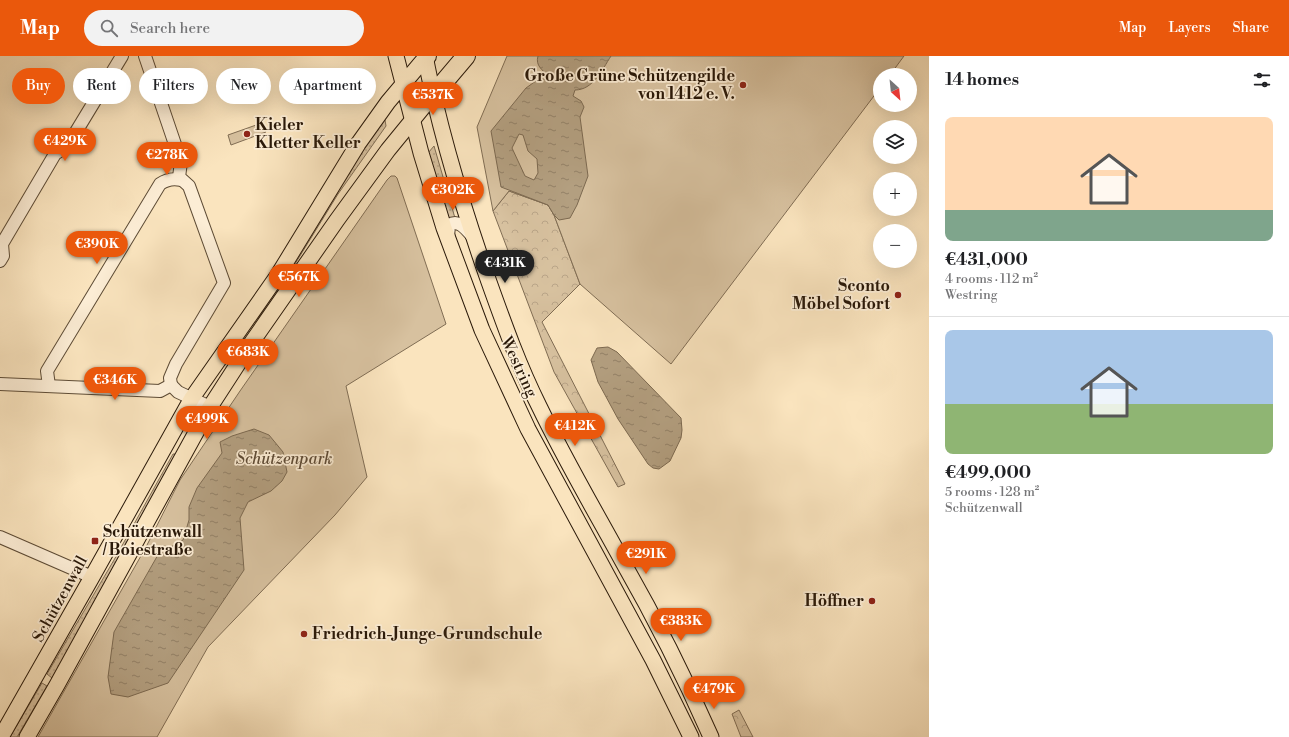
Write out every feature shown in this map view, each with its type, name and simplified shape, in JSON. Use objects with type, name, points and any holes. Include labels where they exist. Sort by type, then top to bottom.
[{"type":"highway","points":[[433,95],[466,56]]},
{"type":"main road","name":"Westring","points":[[396,56],[412,119],[448,238],[482,330],[528,429],[653,660],[691,737]]},
{"type":"main road","name":"Westring","points":[[426,56],[433,95],[445,142],[474,237],[505,327],[538,406],[574,476],[623,562],[675,659],[711,737]]},
{"type":"main road","name":"Schützenwall","points":[[1,737],[192,398],[278,275],[358,144],[388,102],[426,56]]},
{"type":"main road","points":[[26,737],[57,685],[210,407],[252,342],[328,232],[412,119],[433,95]]},
{"type":"street","points":[[0,261],[3,256],[2,244],[55,154],[68,145],[122,56]]},
{"type":"street","points":[[145,56],[181,162],[179,172],[179,177],[181,180]]},
{"type":"street","points":[[49,386],[47,371],[160,184],[165,180],[181,180],[189,186],[224,283],[176,364],[170,378],[171,385],[178,392],[210,407]]},
{"type":"street","points":[[448,238],[448,225],[452,223],[457,223],[464,226],[474,237]]},
{"type":"street","points":[[0,384],[160,390],[171,385]]},
{"type":"street","points":[[0,537],[92,577]]},
{"type":"green space","points":[[507,56],[904,56],[895,68],[873,68],[873,97],[671,364],[580,284],[554,215],[548,205],[509,191],[493,211],[477,127]]},
{"type":"green space","points":[[385,120],[386,126],[338,194],[260,321],[258,319],[332,198],[376,129]]},
{"type":"green space","name":"Kieler Kletter Keller","points":[[259,124],[266,132],[231,145],[228,135]]},
{"type":"green space","points":[[434,146],[455,218],[447,220],[428,153]]},
{"type":"green space","name":"Schützenpark","points":[[391,176],[395,176],[397,178],[446,324],[346,386],[367,477],[335,515],[208,647],[157,737],[38,737],[146,547],[180,480],[240,391]]},
{"type":"green space","points":[[509,191],[548,205],[554,215],[580,284],[542,322],[625,484],[618,487],[554,372],[493,211]]},
{"type":"green space","points":[[173,454],[176,454],[176,456],[102,592],[52,678],[47,674],[114,560]]},
{"type":"green space","points":[[42,683],[47,686],[17,737],[10,737]]},
{"type":"green space","points":[[739,710],[753,737],[741,737],[732,714]]},
{"type":"water","points":[[538,56],[611,56],[592,83],[587,87],[575,90],[573,96],[581,101],[584,107],[580,117],[588,176],[577,205],[570,218],[559,220],[548,205],[501,187],[491,131],[526,88],[540,78],[546,80],[548,76],[540,68],[537,59]],"holes":[[[519,134],[523,135],[528,151],[537,159],[538,173],[534,180],[525,176],[512,148]]]},
{"type":"water","points":[[608,347],[617,352],[681,418],[681,438],[670,461],[659,469],[653,468],[648,464],[618,419],[598,382],[591,360],[597,348]]},
{"type":"water","points":[[254,429],[269,435],[283,452],[287,472],[282,481],[271,491],[248,502],[240,518],[244,570],[168,683],[128,697],[111,694],[108,677],[114,632],[163,546],[171,547],[183,540],[189,520],[189,507],[197,488],[222,453],[220,442],[232,436]]},
{"type":"place","name":"Große Grüne Schützengilde von 1412 e. V.","points":[[743,85]]},
{"type":"place","name":"Kieler Kletter Keller","points":[[247,134]]},
{"type":"place","name":"Sconto Möbel Sofort","points":[[898,295]]},
{"type":"place","name":"Schützenwall / Boiestraße","points":[[95,541]]},
{"type":"place","name":"Höffner","points":[[872,601]]},
{"type":"place","name":"Friedrich-Junge-Grundschule","points":[[304,634]]}]
